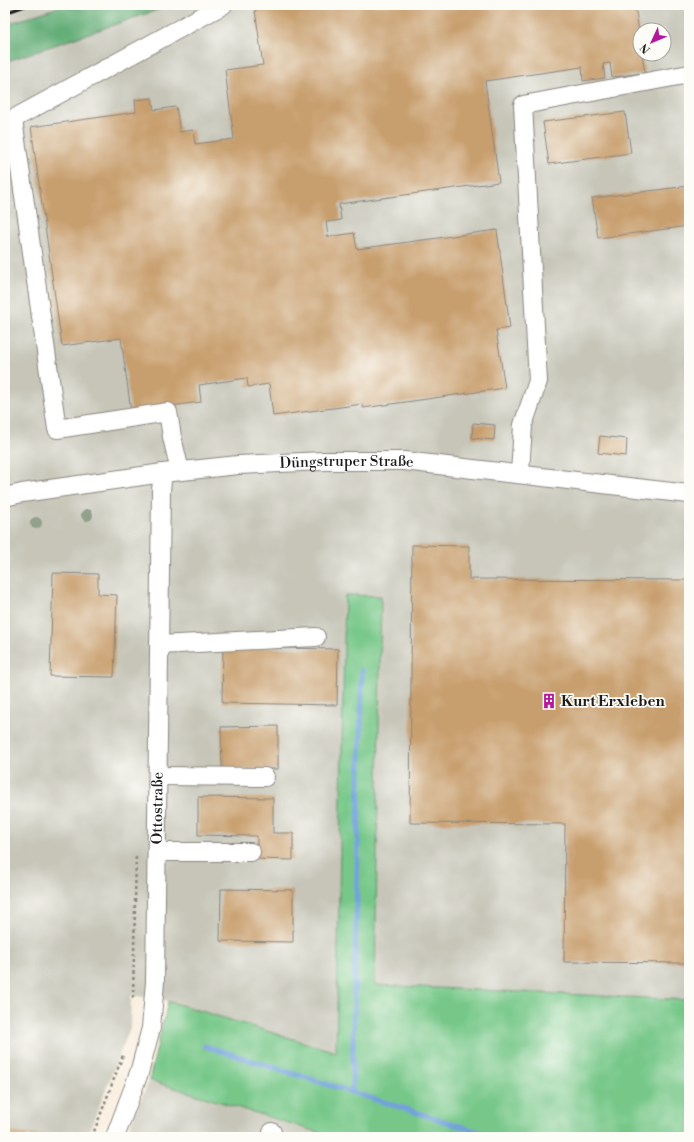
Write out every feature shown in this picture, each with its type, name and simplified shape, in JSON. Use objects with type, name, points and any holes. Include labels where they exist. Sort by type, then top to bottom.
[{"type":"street","name":"Ottostraße","points":[[115,1137],[139,1073],[151,1028],[155,982],[161,490],[172,472],[172,437],[168,412],[57,429],[13,120],[223,5]]},
{"type":"street","points":[[520,474],[523,425],[538,381],[523,105],[689,74]]},
{"type":"street","name":"Düngstruper Straße","points":[[5,497],[22,493],[172,472],[238,465],[315,461],[396,461],[689,494]]},
{"type":"street","points":[[159,645],[316,637]]},
{"type":"street","points":[[158,776],[265,777]]},
{"type":"street","points":[[157,852],[251,852]]},
{"type":"path","points":[[134,999],[136,851]]},
{"type":"path","points":[[92,1137],[125,1052]]},
{"type":"shaded area","points":[[11,5],[64,5],[5,25],[5,7]]},
{"type":"shaded area","points":[[172,5],[689,5],[689,1000],[375,985],[381,596],[345,595],[336,1052],[168,1001],[131,995],[130,1028],[87,1137],[5,1137],[5,62]]},
{"type":"shaded area","points":[[149,1080],[301,1128],[333,1137],[125,1137]]},
{"type":"green space","points":[[64,5],[172,5],[5,62],[5,25]]},
{"type":"green space","points":[[345,595],[381,596],[375,985],[689,1000],[689,1137],[333,1137],[149,1080],[168,1001],[336,1052]]},
{"type":"building","points":[[288,5],[635,5],[638,22],[632,22],[632,62],[643,62],[645,73],[612,77],[610,63],[603,64],[605,78],[583,81],[582,67],[485,81],[499,182],[339,204],[341,220],[326,222],[328,237],[354,233],[357,249],[497,230],[510,328],[496,330],[505,388],[363,408],[363,404],[273,416],[269,384],[248,387],[247,378],[199,385],[201,402],[131,411],[121,338],[62,346],[31,127],[136,112],[135,100],[152,98],[154,110],[176,107],[180,132],[193,130],[195,144],[234,139],[225,70],[263,65],[255,10]]},
{"type":"building","points":[[625,112],[631,153],[549,164],[543,122]]},
{"type":"building","points":[[689,186],[689,226],[598,238],[592,198]]},
{"type":"building","points":[[473,423],[495,425],[494,440],[472,438]]},
{"type":"building","points":[[600,436],[627,439],[626,456],[598,453]]},
{"type":"building","name":"Kurt Erxleben","points":[[412,545],[469,546],[469,579],[689,580],[689,825],[687,825],[686,963],[564,962],[565,824],[410,823]]},
{"type":"building","points":[[53,573],[98,574],[98,594],[117,595],[114,677],[50,676]]},
{"type":"building","points":[[223,647],[338,649],[337,705],[222,703]]},
{"type":"building","points":[[278,726],[278,769],[222,769],[221,727]]},
{"type":"building","points":[[198,797],[273,798],[273,833],[293,833],[293,860],[257,859],[257,836],[198,835]]},
{"type":"building","points":[[221,889],[293,890],[293,942],[220,941]]},
{"type":"building","points":[[5,1132],[47,1136],[47,1137],[5,1137]]},
{"type":"waterway","points":[[352,1092],[362,671]]},
{"type":"waterway","points":[[205,1046],[495,1137]]},
{"type":"railway","points":[[5,13],[28,5]]},
{"type":"place","name":"Kurt Erxleben","points":[[549,701]]}]
